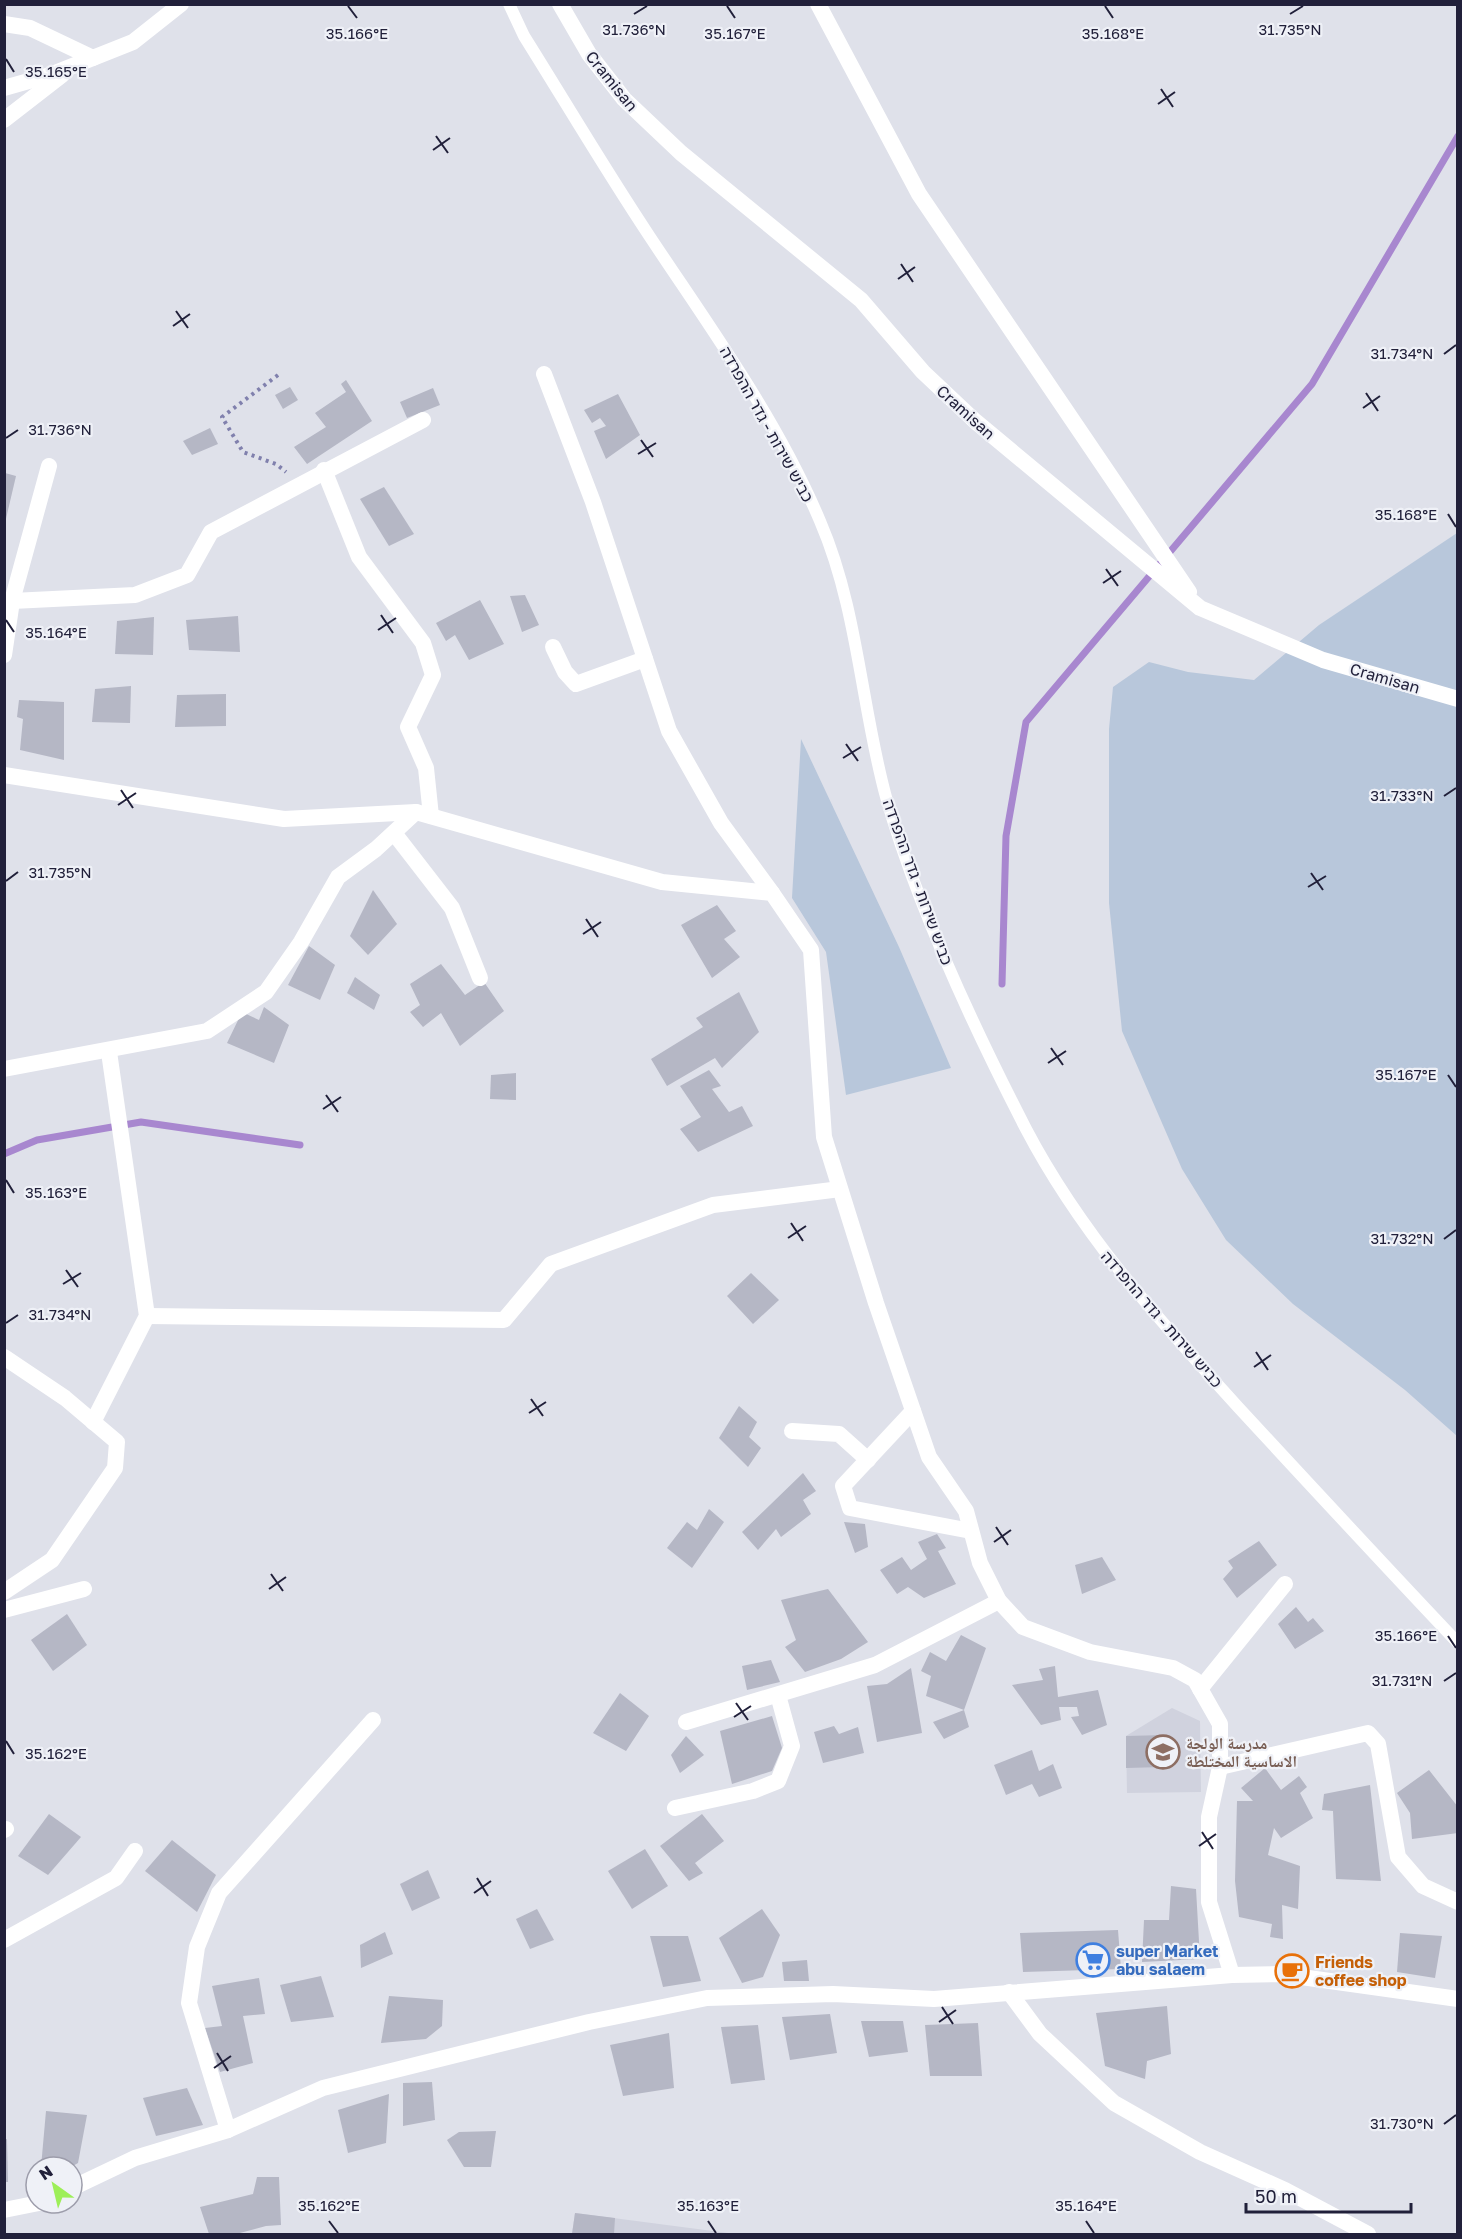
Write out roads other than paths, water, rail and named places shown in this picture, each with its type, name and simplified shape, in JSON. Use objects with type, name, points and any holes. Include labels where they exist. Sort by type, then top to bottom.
[{"type":"street","points":[[4,88],[74,66],[133,42],[181,4]]},
{"type":"street","name":"Cramisan","points":[[560,4],[589,54],[624,99],[673,145],[861,300],[923,372],[975,421],[1200,608],[1323,660],[1458,699]]},
{"type":"street","points":[[818,4],[919,194],[1200,608]]},
{"type":"street","points":[[4,24],[30,28],[93,58]]},
{"type":"street","points":[[4,120],[74,66]]},
{"type":"street","points":[[544,375],[593,502],[669,731],[721,823],[811,950],[824,1137],[929,1457],[966,1511],[980,1563],[999,1601],[1023,1627],[1090,1652],[1173,1668],[1195,1680],[1220,1724],[1220,1767],[1209,1817],[1209,1902],[1232,1975]]},
{"type":"street","points":[[12,601],[135,595],[187,575],[211,532],[324,470],[423,420]]},
{"type":"street","points":[[4,655],[12,601],[49,466]]},
{"type":"street","points":[[324,470],[358,557],[423,643],[427,653],[433,675],[408,727],[426,768],[423,814]]},
{"type":"street","points":[[553,647],[565,672],[576,684],[645,659]]},
{"type":"street","points":[[4,775],[284,819],[423,814],[662,882],[772,893]]},
{"type":"street","points":[[4,1069],[109,1052],[207,1031],[266,992],[301,942],[338,878],[394,833],[423,814]]},
{"type":"street","points":[[394,833],[452,908],[480,978]]},
{"type":"street","points":[[93,1422],[147,1316],[109,1052]]},
{"type":"street","points":[[147,1316],[504,1320],[551,1264],[713,1205],[840,1189]]},
{"type":"street","points":[[4,1357],[65,1398],[117,1442],[115,1468],[52,1560],[4,1592]]},
{"type":"street","points":[[913,1411],[843,1486],[850,1508],[971,1531]]},
{"type":"street","points":[[792,1431],[839,1434],[868,1460]]},
{"type":"street","points":[[1200,1689],[1285,1584]]},
{"type":"street","points":[[4,1610],[84,1589]]},
{"type":"street","points":[[686,1722],[875,1665],[999,1601]]},
{"type":"street","points":[[675,1808],[753,1791],[778,1781],[792,1746],[778,1695]]},
{"type":"street","points":[[228,2130],[189,2003],[196,1947],[219,1893],[374,1720]]},
{"type":"street","points":[[1220,1767],[1368,1733],[1378,1744],[1398,1857],[1423,1886],[1458,1902]]},
{"type":"street","points":[[4,1940],[116,1878],[135,1851]]},
{"type":"street","points":[[84,2182],[135,2158],[228,2130],[323,2088],[577,2025],[707,1998],[833,1994],[934,1999],[1232,1975],[1280,1974],[1458,1999]]},
{"type":"street","points":[[1009,1992],[1040,2034],[1114,2103],[1200,2152],[1285,2190],[1368,2235]]},
{"type":"street","points":[[4,2210],[24,2206]]},
{"type":"lane","name":"כביש שירות - גדר ההפרדה","points":[[509,4],[524,36],[648,235],[729,352],[820,520],[838,571],[886,795],[909,864],[949,966],[1037,1147],[1097,1242],[1143,1302],[1340,1519],[1458,1643]]},
{"type":"waterway","points":[[1002,984],[1006,836],[1026,722],[1312,384],[1458,136]]},
{"type":"waterway","points":[[4,1154],[37,1140],[141,1122],[300,1145]]},
{"type":"place","name":"مدرسة الولجة الاساسية المختلطة","points":[[1163,1752]]},
{"type":"place","name":"super Market abu salaem","points":[[1093,1960]]},
{"type":"place","name":"Friends coffee shop","points":[[1292,1971]]}]
